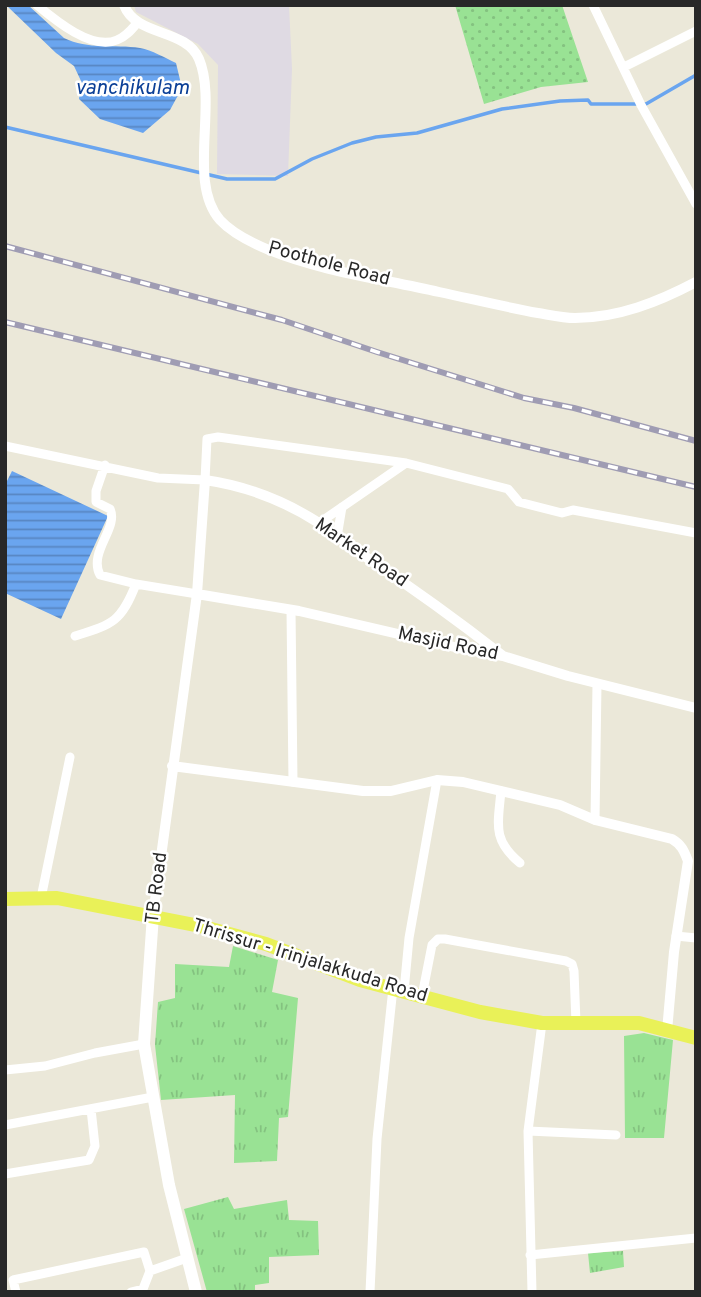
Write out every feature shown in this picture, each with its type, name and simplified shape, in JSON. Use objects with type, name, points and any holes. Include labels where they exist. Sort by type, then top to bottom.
[{"type":"main road","name":"Thrissur - Irinjalakkuda Road","points":[[5,899],[57,898],[153,915],[267,944],[360,980],[480,1012],[542,1023],[639,1023],[696,1038]]},
{"type":"main road","name":"TB Road","points":[[153,915],[144,1044],[169,1185],[196,1292]]},
{"type":"street","points":[[37,5],[60,25],[97,41],[114,42],[126,35],[138,22]]},
{"type":"street","name":"Poothole Road","points":[[124,5],[131,17],[191,47],[199,59],[206,97],[205,175],[210,205],[220,220],[244,239],[319,265],[501,306],[572,318],[646,306],[696,282]]},
{"type":"street","points":[[593,5],[640,103],[696,204]]},
{"type":"street","points":[[624,67],[696,31]]},
{"type":"street","points":[[5,446],[158,478],[205,480],[206,439],[218,437],[406,463],[508,489],[519,502],[562,513],[573,510],[696,533]]},
{"type":"street","points":[[319,523],[406,463]]},
{"type":"street","points":[[105,465],[95,496],[96,502],[110,509],[113,519],[100,548],[96,568],[100,575],[197,594]]},
{"type":"street","name":"Market Road","points":[[205,480],[256,490],[319,523],[433,601],[503,656]]},
{"type":"street","name":"TB Road","points":[[153,915],[197,594],[205,480]]},
{"type":"street","points":[[337,537],[342,507]]},
{"type":"street","points":[[75,636],[106,626],[118,618],[129,603],[136,584]]},
{"type":"street","name":"Masjid Road","points":[[197,594],[291,610],[503,656],[597,684],[696,708]]},
{"type":"street","points":[[291,610],[293,782]]},
{"type":"street","points":[[595,820],[597,684]]},
{"type":"street","points":[[41,898],[69,757]]},
{"type":"street","points":[[172,766],[363,791],[391,791],[437,780],[463,782],[560,805],[595,820],[672,839],[679,843],[688,861],[676,936],[667,1031]]},
{"type":"street","points":[[370,1292],[377,1139],[398,990],[437,780]]},
{"type":"street","points":[[501,791],[498,825],[500,840],[505,851],[520,863]]},
{"type":"street","points":[[676,936],[696,938]]},
{"type":"street","points":[[422,996],[432,945],[438,939],[445,939],[572,964],[576,1023]]},
{"type":"street","points":[[532,1292],[528,1131],[542,1023]]},
{"type":"street","points":[[5,1070],[45,1066],[144,1044]]},
{"type":"street","points":[[5,1125],[153,1097]]},
{"type":"street","points":[[5,1174],[89,1160],[95,1146],[91,1109]]},
{"type":"street","points":[[528,1131],[616,1135]]},
{"type":"street","points":[[530,1255],[696,1238]]},
{"type":"street","points":[[16,1292],[13,1280],[144,1252],[150,1271],[143,1289],[131,1292]]},
{"type":"street","points":[[150,1271],[187,1258]]},
{"type":"shaded area","points":[[134,5],[289,5],[292,69],[288,176],[217,174],[218,65],[198,44],[136,12]]},
{"type":"green space","points":[[455,5],[562,5],[588,82],[541,87],[484,104]]},
{"type":"green space","points":[[233,946],[278,960],[272,992],[298,998],[288,1117],[279,1118],[277,1161],[234,1163],[235,1095],[161,1100],[155,1045],[158,1002],[175,998],[175,964],[229,967]]},
{"type":"green space","points":[[644,1033],[673,1040],[664,1138],[625,1138],[624,1036]]},
{"type":"green space","points":[[228,1197],[234,1209],[287,1200],[289,1220],[318,1221],[319,1255],[269,1257],[269,1283],[255,1285],[255,1292],[207,1292],[184,1209]]},
{"type":"green space","points":[[623,1251],[624,1267],[590,1273],[588,1253]]},
{"type":"water","name":"vanchikulam","points":[[6,5],[28,5],[64,38],[73,42],[140,48],[176,63],[182,88],[170,110],[143,133],[100,119],[79,99],[81,81],[74,66],[56,53]]},
{"type":"water","points":[[12,471],[108,516],[61,619],[5,593],[5,485]]},
{"type":"waterway","points":[[5,127],[227,179],[275,179],[312,159],[352,143],[376,137],[417,133],[502,109],[560,101],[646,104],[696,75]]},
{"type":"railway","points":[[5,246],[282,320],[524,398],[574,408],[696,441]]},
{"type":"railway","points":[[5,322],[696,487]]}]
